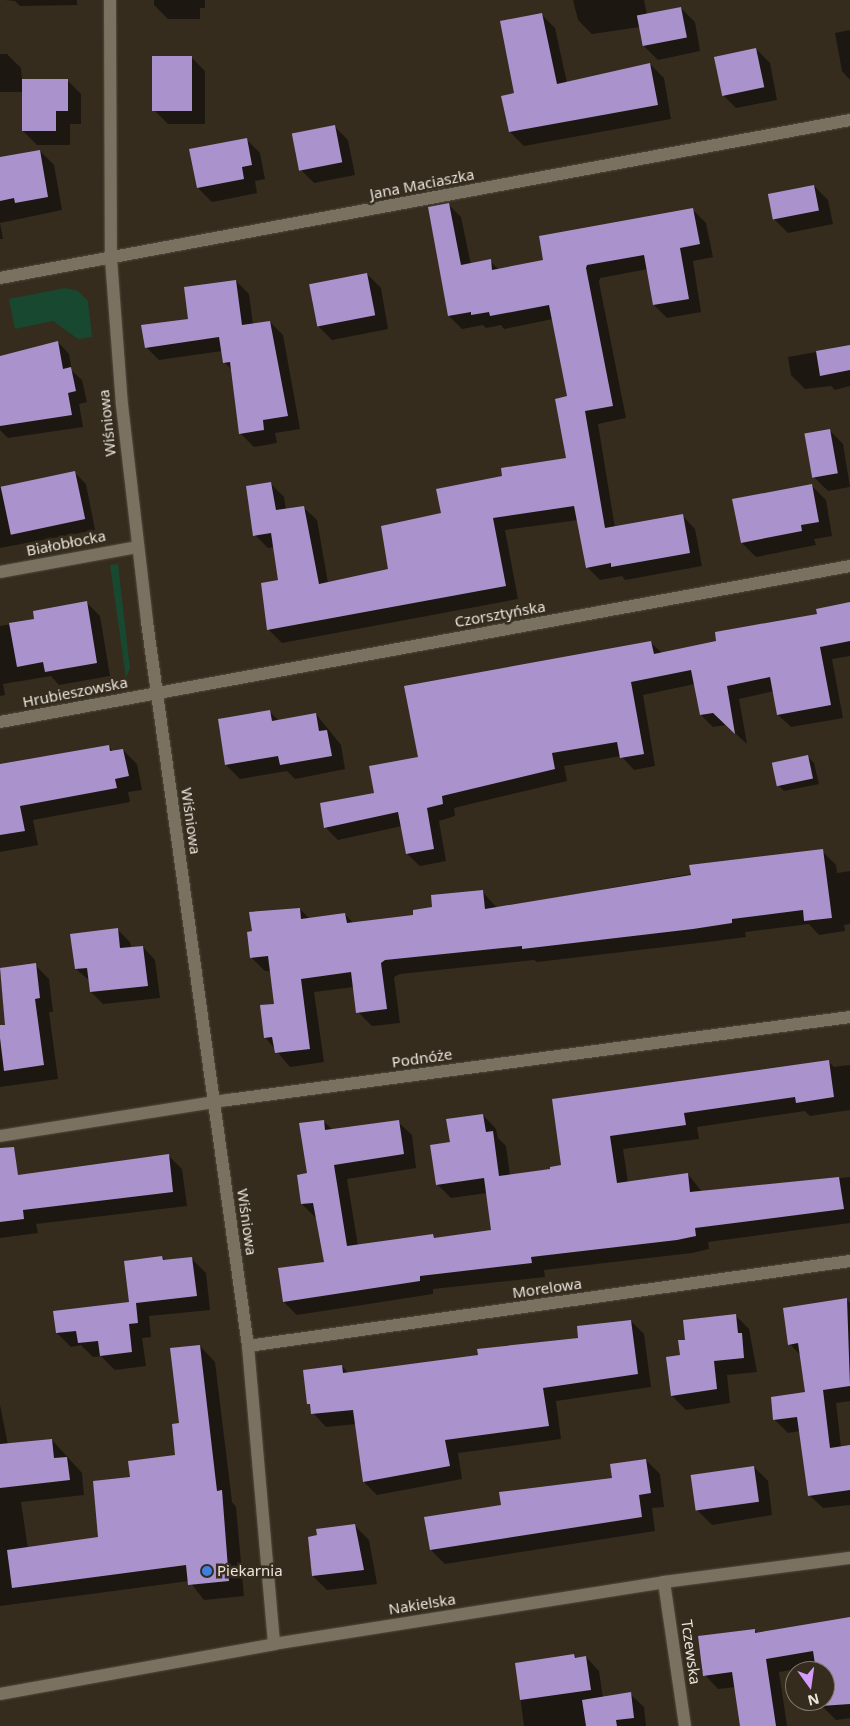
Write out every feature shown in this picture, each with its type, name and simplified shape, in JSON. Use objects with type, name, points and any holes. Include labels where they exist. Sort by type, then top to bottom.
[{"type":"street","name":"Wiśniowa","points":[[110,0],[111,259],[122,405],[157,693],[248,1346],[274,1644]]},
{"type":"street","name":"Jana Maciaszka","points":[[0,278],[111,259],[850,120]]},
{"type":"street","name":"Białobłocka","points":[[0,572],[138,547]]},
{"type":"street","name":"Czorsztyńska","points":[[157,693],[850,566]]},
{"type":"street","name":"Hrubieszowska","points":[[0,722],[157,693]]},
{"type":"street","name":"Podnóże","points":[[0,1136],[213,1102],[850,1017]]},
{"type":"street","name":"Morelowa","points":[[248,1346],[850,1261]]},
{"type":"street","name":"Nakielska","points":[[0,1694],[274,1644],[664,1582],[850,1558]]},
{"type":"street","name":"Tczewska","points":[[664,1582],[685,1726]]},
{"type":"green space","points":[[65,288],[78,291],[88,301],[92,337],[78,339],[53,321],[15,329],[9,299]]},
{"type":"green space","points":[[118,564],[130,668],[126,678],[110,565]]},
{"type":"building","points":[[681,7],[687,37],[643,46],[637,16]]},
{"type":"building","points":[[542,13],[557,84],[650,63],[658,105],[509,132],[501,96],[514,93],[500,21]]},
{"type":"building","points":[[756,48],[764,87],[722,96],[714,57]]},
{"type":"building","points":[[152,56],[192,56],[192,111],[152,111]]},
{"type":"building","points":[[22,79],[68,79],[68,111],[56,111],[56,131],[22,131]]},
{"type":"building","points":[[335,125],[342,162],[299,171],[292,133]]},
{"type":"building","points":[[247,138],[252,165],[242,167],[244,179],[197,188],[189,149]]},
{"type":"building","points":[[40,150],[48,197],[15,203],[14,198],[0,201],[0,157]]},
{"type":"building","points":[[445,182],[446,187],[426,191],[425,186]]},
{"type":"building","points":[[814,185],[819,211],[773,219],[768,194]]},
{"type":"building","points":[[449,203],[461,265],[491,259],[492,270],[543,260],[539,236],[693,208],[700,244],[680,248],[689,299],[653,305],[644,255],[587,265],[586,268],[613,406],[585,411],[605,528],[683,514],[690,553],[611,567],[611,563],[586,568],[574,506],[493,518],[506,586],[267,630],[261,583],[278,580],[271,533],[253,536],[246,486],[271,482],[276,510],[304,506],[319,584],[388,569],[381,526],[441,513],[436,489],[502,476],[501,468],[566,458],[555,399],[567,396],[549,305],[490,316],[489,312],[471,315],[471,312],[448,316],[428,207]]},
{"type":"building","points":[[367,273],[375,315],[317,326],[309,284]]},
{"type":"building","points":[[236,280],[242,325],[270,321],[288,416],[263,420],[264,430],[239,434],[230,362],[223,363],[219,337],[145,348],[141,325],[188,319],[184,287]]},
{"type":"building","points":[[58,341],[63,369],[71,367],[76,391],[68,393],[72,415],[0,426],[0,356]]},
{"type":"building","points":[[850,345],[850,370],[820,376],[816,351]]},
{"type":"building","points":[[830,429],[838,473],[812,478],[804,434]]},
{"type":"building","points":[[75,471],[85,519],[11,535],[1,487]]},
{"type":"building","points":[[812,484],[819,522],[801,525],[802,531],[741,543],[732,499]]},
{"type":"building","points":[[87,601],[97,663],[45,672],[43,662],[17,667],[9,623],[34,619],[33,611]]},
{"type":"building","points":[[850,602],[850,641],[820,647],[831,705],[777,715],[770,677],[727,686],[735,734],[713,713],[700,715],[691,670],[631,682],[644,754],[620,758],[617,742],[552,753],[555,769],[442,796],[443,804],[427,808],[434,849],[406,854],[398,812],[324,828],[320,803],[374,793],[369,766],[418,757],[404,686],[651,641],[654,654],[716,641],[715,632],[817,614],[816,609]]},
{"type":"building","points":[[270,710],[272,721],[316,713],[319,731],[327,730],[332,756],[280,765],[278,756],[225,765],[218,719]]},
{"type":"building","points":[[109,745],[110,751],[123,749],[129,776],[115,779],[117,788],[20,806],[25,831],[0,835],[0,764]]},
{"type":"building","points":[[808,755],[813,778],[777,786],[772,763]]},
{"type":"building","points":[[823,849],[832,918],[804,921],[803,910],[732,919],[732,923],[693,929],[522,949],[522,946],[385,960],[381,963],[387,1009],[356,1013],[351,972],[301,979],[310,1049],[275,1053],[272,1037],[264,1038],[260,1005],[274,1004],[268,956],[250,958],[247,932],[252,931],[249,912],[300,908],[301,919],[345,913],[347,923],[413,915],[413,910],[432,907],[431,895],[483,890],[485,909],[691,875],[689,865]]},
{"type":"building","points":[[118,928],[120,948],[143,946],[148,986],[90,992],[87,968],[75,969],[70,934]]},
{"type":"building","points":[[36,963],[40,998],[35,999],[44,1065],[4,1071],[0,1025],[5,1025],[0,968]]},
{"type":"building","points":[[829,1060],[834,1097],[796,1103],[795,1097],[684,1113],[686,1125],[610,1136],[617,1183],[688,1173],[690,1192],[839,1177],[844,1209],[695,1228],[696,1236],[677,1240],[531,1257],[532,1263],[420,1276],[420,1281],[283,1302],[278,1268],[324,1262],[313,1203],[301,1204],[297,1175],[307,1173],[299,1123],[324,1120],[325,1130],[399,1120],[404,1154],[334,1165],[347,1246],[433,1234],[434,1238],[491,1230],[484,1178],[436,1185],[430,1145],[450,1142],[446,1119],[483,1114],[486,1132],[493,1131],[499,1176],[550,1169],[550,1167],[561,1165],[552,1099]]},
{"type":"building","points":[[14,1147],[18,1175],[169,1154],[173,1192],[23,1210],[24,1219],[0,1222],[0,1148]]},
{"type":"building","points":[[162,1256],[163,1260],[192,1257],[197,1296],[136,1303],[138,1323],[129,1324],[132,1352],[100,1356],[98,1341],[78,1343],[76,1331],[56,1333],[53,1311],[129,1302],[124,1261]]},
{"type":"building","points":[[847,1298],[850,1386],[823,1390],[830,1448],[850,1445],[850,1490],[808,1496],[797,1417],[773,1420],[771,1397],[805,1392],[798,1343],[788,1345],[783,1308]]},
{"type":"building","points":[[736,1314],[738,1333],[742,1333],[744,1358],[714,1361],[717,1389],[671,1396],[666,1357],[680,1355],[678,1340],[685,1340],[683,1320]]},
{"type":"building","points":[[631,1320],[638,1374],[543,1388],[549,1426],[445,1440],[450,1466],[363,1482],[353,1410],[311,1414],[310,1404],[307,1404],[303,1370],[342,1365],[343,1373],[478,1355],[477,1349],[578,1338],[577,1326]]},
{"type":"building","points":[[200,1345],[217,1491],[222,1490],[229,1581],[188,1585],[186,1565],[12,1588],[7,1550],[98,1537],[93,1481],[130,1477],[128,1461],[175,1455],[172,1424],[179,1423],[170,1348]]},
{"type":"building","points":[[52,1439],[54,1458],[67,1457],[70,1480],[0,1488],[0,1444]]},
{"type":"building","points":[[646,1459],[651,1493],[639,1495],[642,1517],[430,1550],[424,1517],[501,1505],[499,1492],[612,1478],[610,1464]]},
{"type":"building","points":[[754,1466],[759,1502],[696,1511],[691,1475]]},
{"type":"building","points":[[355,1524],[364,1570],[312,1576],[308,1537],[317,1535],[316,1529]]},
{"type":"building","points":[[850,1617],[850,1704],[835,1705],[835,1661],[814,1661],[813,1651],[766,1659],[776,1726],[740,1726],[732,1672],[703,1676],[698,1636],[755,1629],[755,1633]]},
{"type":"building","points":[[574,1654],[575,1658],[586,1656],[591,1690],[520,1700],[515,1663]]},
{"type":"building","points":[[631,1692],[634,1718],[616,1720],[617,1726],[586,1726],[582,1700]]},
{"type":"place","name":"Piekarnia","points":[[207,1571]]}]
